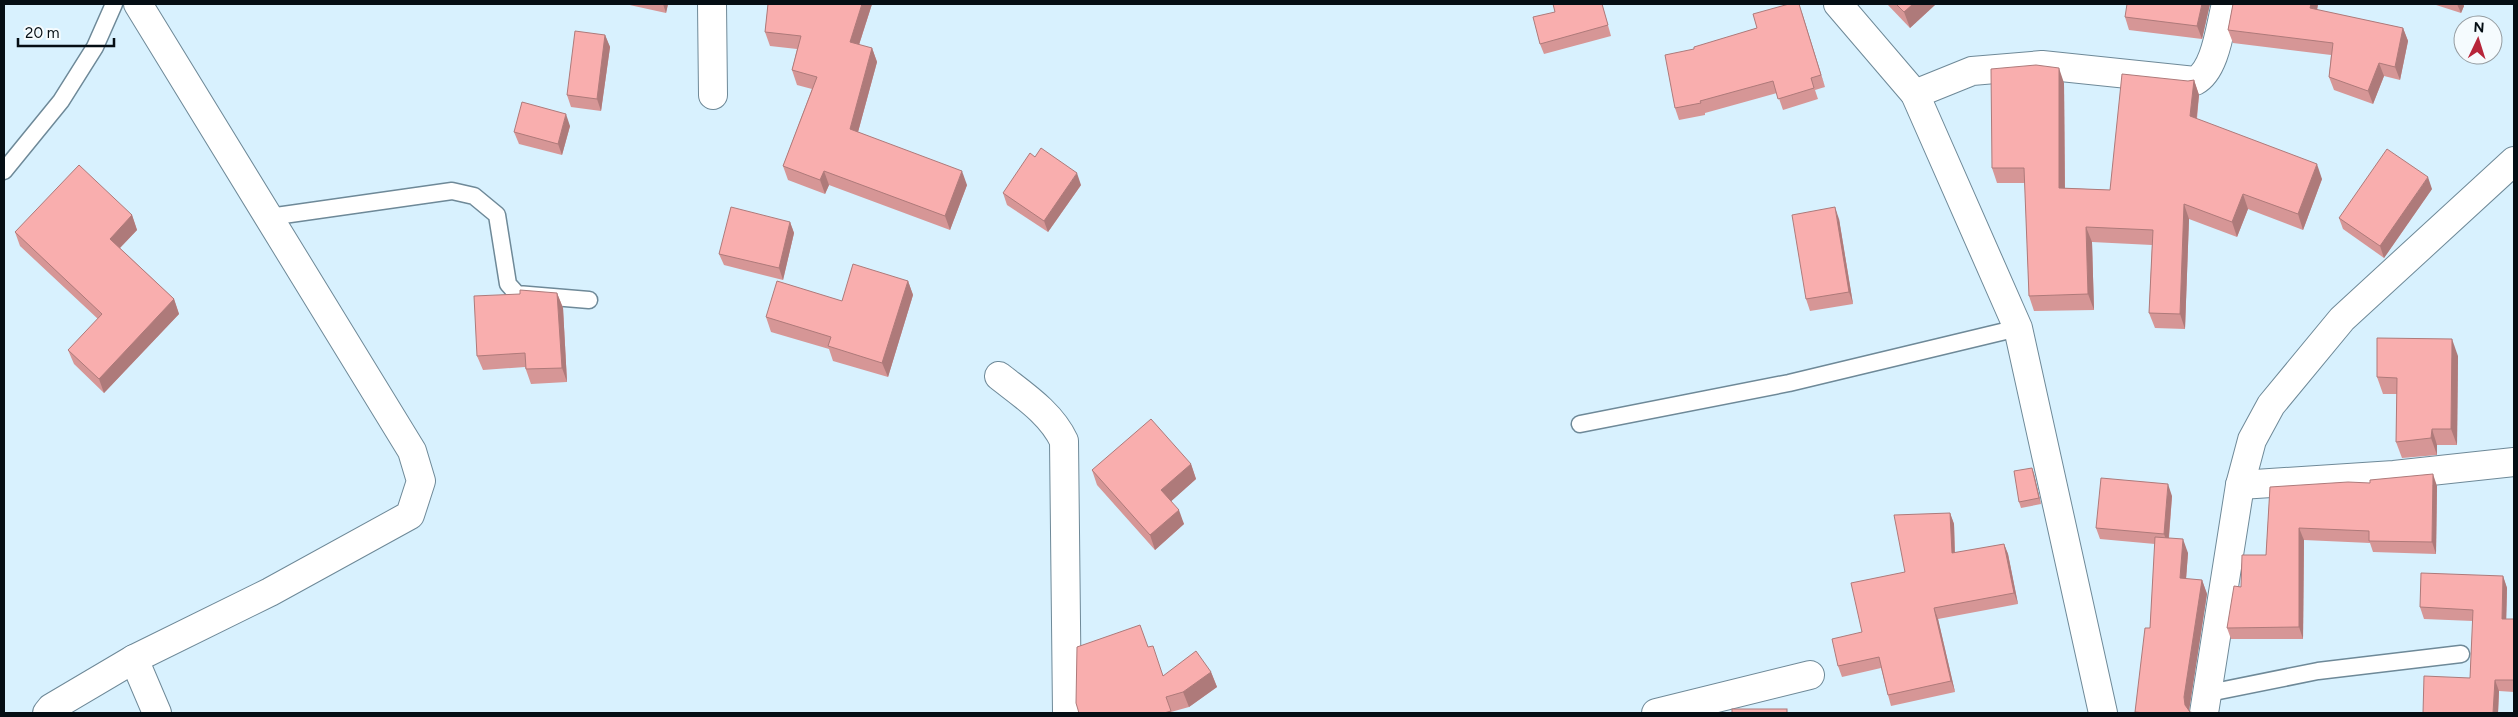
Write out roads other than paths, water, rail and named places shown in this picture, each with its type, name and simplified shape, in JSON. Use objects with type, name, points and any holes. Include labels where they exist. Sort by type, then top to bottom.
[{"type":"street","points":[[48,713],[51,708],[134,659],[270,592],[410,515],[421,481],[412,451],[138,4]]},
{"type":"street","points":[[712,4],[713,95]]},
{"type":"street","points":[[1838,4],[1915,94],[2018,328],[2103,713]]},
{"type":"street","points":[[1915,94],[1972,71],[2042,65],[2194,81],[2203,77],[2209,67],[2226,4]]},
{"type":"street","points":[[2206,703],[2240,485],[2252,440],[2271,404],[2342,318],[2514,161]]},
{"type":"street","points":[[999,376],[1058,427],[1064,441],[1067,713]]},
{"type":"street","points":[[2240,485],[2394,475],[2514,462]]},
{"type":"street","points":[[134,659],[157,713]]},
{"type":"street","points":[[1656,713],[1810,675]]},
{"type":"lane","points":[[4,171],[61,101],[95,47],[114,4]]},
{"type":"lane","points":[[269,217],[452,191],[474,196],[497,215],[508,284],[512,290],[517,294],[589,300]]},
{"type":"lane","points":[[1580,424],[1789,383],[2018,328]]},
{"type":"lane","points":[[2206,703],[2318,670],[2461,654]]}]
